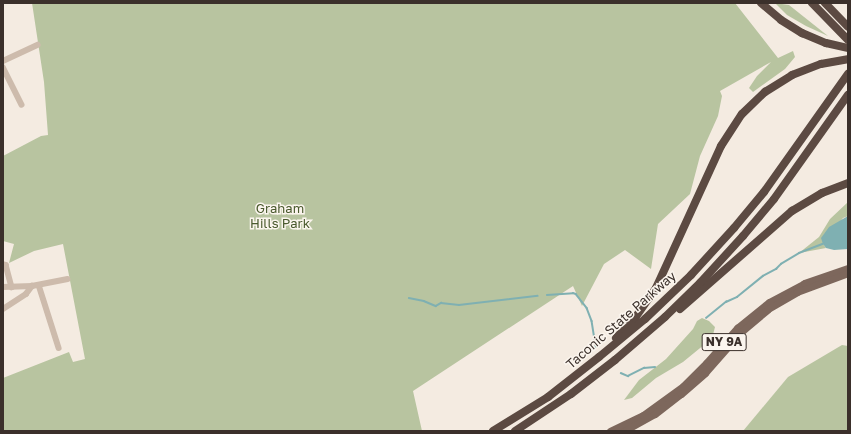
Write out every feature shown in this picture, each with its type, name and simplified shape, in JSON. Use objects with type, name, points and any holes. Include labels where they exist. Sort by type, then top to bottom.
[{"type":"highway","points":[[761,3],[774,15],[810,37],[848,48]]},
{"type":"highway","points":[[812,3],[848,40]]},
{"type":"highway","points":[[825,3],[848,27]]},
{"type":"highway","points":[[590,365],[631,322],[656,288],[722,146],[742,114],[765,92],[792,75],[821,64],[848,59]]},
{"type":"highway","name":"Taconic State Parkway","points":[[493,431],[548,397],[590,365],[664,301],[729,234],[778,173],[848,74]]},
{"type":"highway","name":"Taconic State Parkway","points":[[515,431],[582,386],[653,328],[700,283],[758,218],[799,165],[848,94]]},
{"type":"highway","points":[[653,328],[683,307],[792,211],[822,194],[848,184]]},
{"type":"main road","name":"NY 9A","points":[[610,431],[643,415],[683,386],[740,325],[769,302],[804,283],[848,268]]},
{"type":"main road","name":"NY 9A","points":[[624,431],[655,414],[687,389],[705,373],[741,332],[768,309],[797,292],[848,273]]},
{"type":"street","points":[[3,61],[38,45]]},
{"type":"street","points":[[3,67],[22,105]]},
{"type":"street","points":[[3,264],[6,265],[12,287]]},
{"type":"street","points":[[3,288],[32,286],[67,279]]},
{"type":"street","points":[[39,285],[59,348]]},
{"type":"street","points":[[3,309],[26,294],[32,286]]},
{"type":"green space","name":"Graham Hills Park","points":[[32,3],[735,3],[778,58],[793,51],[795,57],[785,69],[753,92],[749,88],[757,76],[771,62],[720,91],[722,96],[718,116],[700,156],[690,194],[658,224],[651,269],[625,250],[604,264],[582,306],[573,286],[413,391],[422,431],[3,431],[3,378],[69,352],[73,362],[85,359],[63,244],[34,251],[9,263],[14,244],[3,241],[3,156],[41,136],[48,135],[44,82]]},
{"type":"green space","points":[[775,3],[789,5],[828,36],[787,15]]},
{"type":"green space","points":[[848,202],[848,216],[843,218],[823,244],[826,248],[799,253],[819,237],[830,219]]},
{"type":"green space","points":[[702,318],[709,321],[715,327],[713,335],[705,344],[683,362],[656,378],[632,398],[624,400],[639,380],[666,359],[693,329],[697,321]]},
{"type":"green space","points":[[842,345],[848,346],[848,431],[743,431],[788,377]]},
{"type":"water","points":[[848,216],[848,249],[834,250],[826,248],[821,238],[829,227]]},
{"type":"waterway","points":[[706,318],[726,302],[737,297],[763,276],[776,269],[781,264],[799,253],[823,244]]},
{"type":"waterway","points":[[547,295],[576,294],[587,308],[592,321],[596,347]]},
{"type":"waterway","points":[[409,298],[424,301],[436,306],[441,303],[459,305],[537,296]]},
{"type":"waterway","points":[[621,373],[628,376],[644,368],[655,367]]}]
